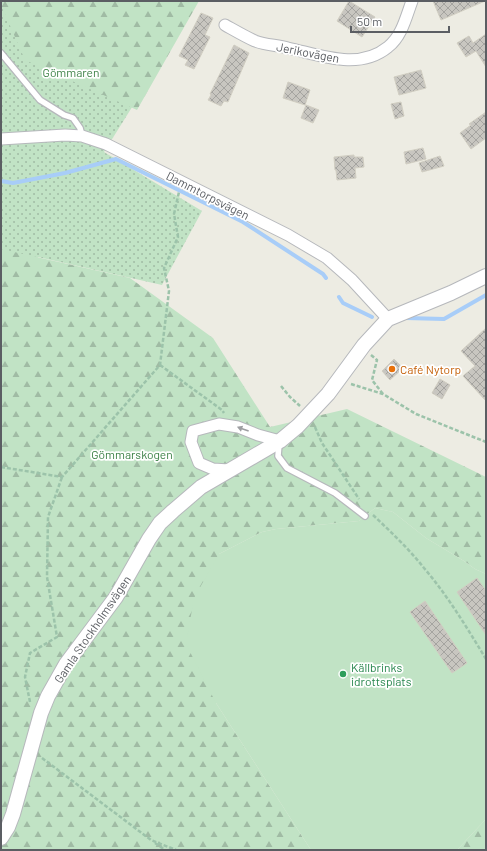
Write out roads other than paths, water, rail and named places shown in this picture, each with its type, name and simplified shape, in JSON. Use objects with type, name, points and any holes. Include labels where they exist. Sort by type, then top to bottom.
[{"type":"street","name":"Jerikovägen","points":[[225,25],[255,41],[333,58],[354,60],[378,54],[389,46],[400,32],[412,1]]},
{"type":"street","name":"Dammtorpsvägen","points":[[1,139],[82,136],[106,144],[288,235],[327,258],[352,280],[388,319]]},
{"type":"street","name":"Gamla Stockholmsvägen","points":[[1,838],[14,814],[41,713],[48,696],[66,664],[116,597],[149,539],[160,523],[201,487],[280,441],[298,426],[328,394],[363,347],[388,319],[451,293],[486,276]]},
{"type":"street","points":[[229,470],[213,469],[199,463],[191,442],[193,431],[219,424],[280,441]]},
{"type":"lane","points":[[1,53],[40,100],[64,115],[73,118],[80,128],[82,136]]},
{"type":"lane","points":[[280,441],[278,456],[287,468],[335,493],[365,516]]},
{"type":"waterway","points":[[1,181],[13,183],[65,173],[116,159],[243,222],[323,274],[326,278]]},
{"type":"waterway","points":[[406,318],[444,319],[486,295]]},
{"type":"waterway","points":[[339,297],[343,303],[372,317]]},
{"type":"place","name":"Café Nytorp","points":[[392,369]]},
{"type":"place","name":"Källbrinks idrottsplats","points":[[343,674]]},
{"type":"park label","name":"Gömmaren","points":[[71,72]]},
{"type":"park label","name":"Gömmarskogen","points":[[132,454]]}]
